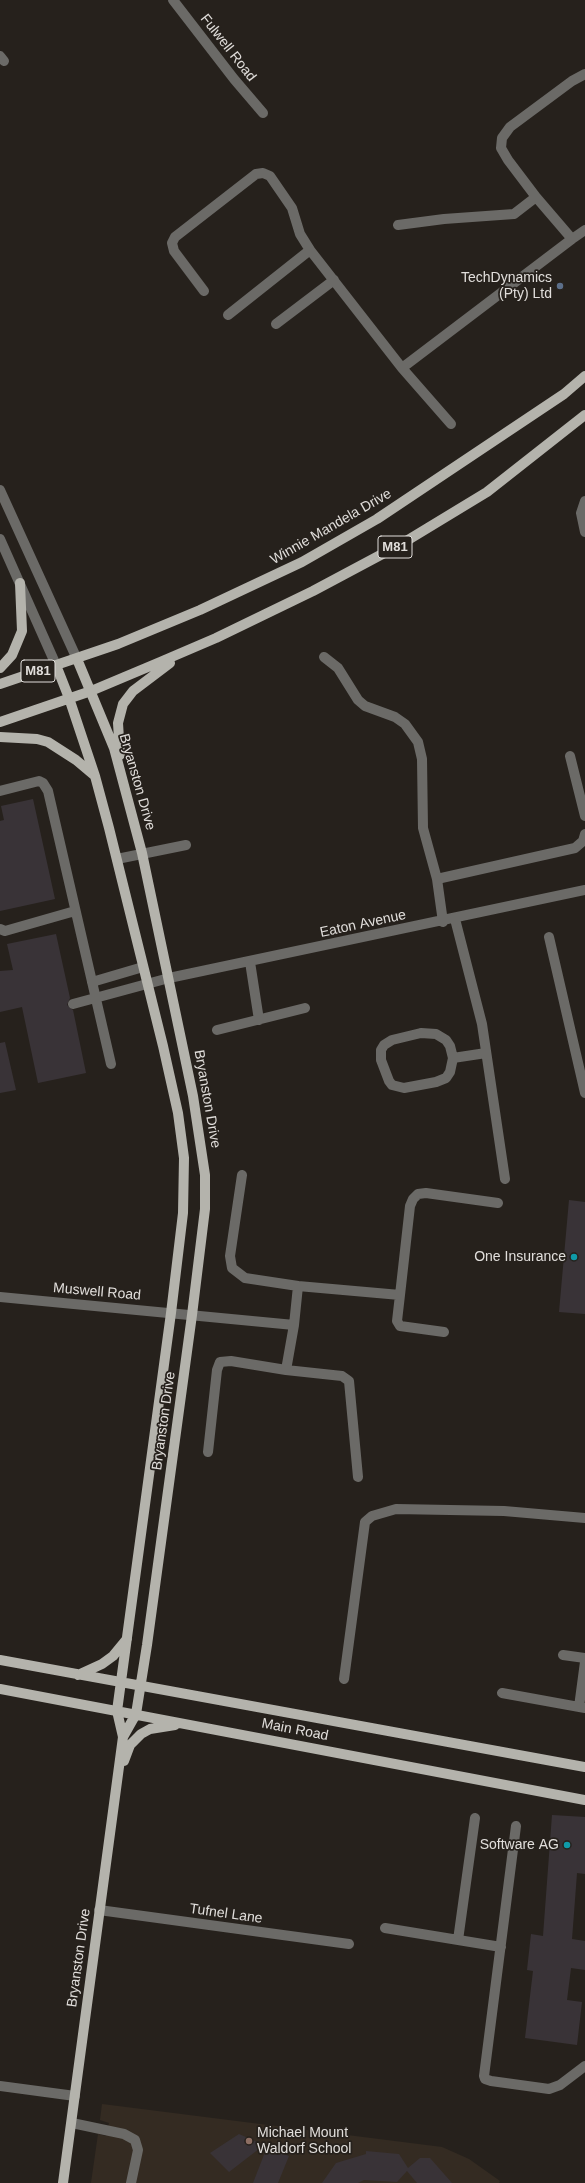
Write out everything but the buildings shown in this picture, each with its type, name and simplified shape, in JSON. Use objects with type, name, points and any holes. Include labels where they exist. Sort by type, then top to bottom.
[{"type":"main road","name":"Winnie Mandela Drive","points":[[0,684],[77,659],[186,616],[302,562],[377,519],[564,394],[585,376]]},
{"type":"main road","name":"M81","points":[[0,722],[91,691],[188,650],[274,611],[402,543],[487,492],[585,415]]},
{"type":"main road","points":[[0,668],[12,655],[22,632],[20,583]]},
{"type":"main road","points":[[122,777],[118,723],[123,704],[133,691],[188,650]]},
{"type":"main road","name":"Bryanston Drive","points":[[77,659],[114,748],[142,853],[194,1102],[205,1175],[205,1208],[192,1315],[140,1687],[136,1714],[123,1737]]},
{"type":"main road","name":"Bryanston Drive","points":[[56,665],[69,698],[95,776],[117,859],[178,1113],[184,1158],[182,1213],[171,1313],[117,1711],[123,1737],[63,2183]]},
{"type":"main road","points":[[0,737],[36,739],[48,742],[76,760],[95,776]]},
{"type":"main road","points":[[78,1675],[102,1664],[113,1656],[127,1639]]},
{"type":"main road","name":"Main Road","points":[[0,1660],[140,1687],[585,1767]]},
{"type":"main road","name":"Main Road","points":[[0,1689],[585,1800]]},
{"type":"main road","points":[[117,1782],[127,1752],[134,1740],[141,1734],[160,1727],[185,1724]]},
{"type":"street","name":"Fulwell Road","points":[[173,0],[234,79],[263,113]]},
{"type":"street","points":[[572,239],[536,197],[503,153],[501,148],[502,138],[515,122],[572,80],[585,74]]},
{"type":"street","points":[[204,291],[174,251],[172,243],[175,237],[256,174],[263,173],[270,176],[292,208],[300,234],[310,250],[402,368],[451,424]]},
{"type":"street","points":[[398,225],[444,218],[514,214],[536,197]]},
{"type":"street","points":[[402,368],[585,230]]},
{"type":"street","points":[[228,315],[310,250]]},
{"type":"street","points":[[276,324],[334,280]]},
{"type":"street","name":"Bryanston Drive","points":[[0,490],[77,659]]},
{"type":"street","points":[[585,501],[581,513],[585,532]]},
{"type":"street","name":"Bryanston Drive","points":[[0,539],[56,665]]},
{"type":"street","points":[[324,657],[338,668],[358,700],[365,706],[395,718],[405,724],[418,742],[422,759],[422,828],[437,879],[443,922]]},
{"type":"street","points":[[570,756],[585,816]]},
{"type":"street","points":[[0,791],[39,782],[46,786],[111,1064]]},
{"type":"street","points":[[437,879],[575,848],[583,841],[585,834]]},
{"type":"street","points":[[117,859],[186,845]]},
{"type":"street","name":"Eaton Avenue","points":[[73,1004],[169,978],[443,922],[585,890]]},
{"type":"street","points":[[0,929],[5,931],[75,911]]},
{"type":"street","points":[[455,919],[482,1024],[505,1179]]},
{"type":"street","points":[[549,937],[585,1093]]},
{"type":"street","points":[[250,962],[259,1020]]},
{"type":"street","points":[[92,982],[143,967]]},
{"type":"street","points":[[217,1030],[305,1008]]},
{"type":"street","points":[[429,1032],[441,1036],[446,1040],[450,1046],[453,1058],[450,1072],[446,1078],[436,1082],[404,1088],[392,1085],[389,1081],[381,1060],[381,1050],[384,1045],[392,1040],[429,1032]]},
{"type":"street","points":[[453,1058],[486,1052]]},
{"type":"street","points":[[242,1175],[230,1256],[232,1268],[245,1278],[298,1286],[400,1296]]},
{"type":"street","points":[[444,1332],[400,1326],[397,1321],[410,1206],[415,1196],[426,1193],[498,1203]]},
{"type":"street","points":[[286,1370],[294,1325],[298,1286]]},
{"type":"street","name":"Muswell Road","points":[[0,1297],[294,1325]]},
{"type":"street","points":[[208,1452],[217,1370],[220,1362],[231,1361],[286,1370],[342,1376],[348,1379],[351,1388],[358,1477]]},
{"type":"street","points":[[344,1679],[365,1522],[379,1513],[396,1509],[504,1511],[585,1518]]},
{"type":"street","points":[[563,1655],[585,1658]]},
{"type":"street","points":[[502,1693],[582,1707],[585,1662]]},
{"type":"street","points":[[458,1940],[475,1818]]},
{"type":"street","points":[[516,1826],[483,2073],[485,2079],[491,2081],[549,2089],[560,2085],[585,2066]]},
{"type":"street","name":"Tufnel Lane","points":[[99,1910],[348,1944]]},
{"type":"street","points":[[385,1928],[501,1947]]},
{"type":"street","points":[[0,2086],[75,2096]]},
{"type":"street","points":[[72,2122],[124,2134],[135,2140],[138,2150],[131,2183]]},
{"type":"shaded area","name":"Michael Mount Waldorf School","points":[[102,2104],[442,2147],[469,2159],[500,2181],[499,2183],[91,2183],[98,2134],[106,2136],[109,2123],[100,2120]]},
{"type":"place","name":"TechDynamics (Pty) Ltd","points":[[560,286]]},
{"type":"place","name":"One Insurance","points":[[574,1257]]},
{"type":"place","name":"Software AG","points":[[567,1845]]},
{"type":"place","name":"Michael Mount Waldorf School","points":[[249,2141]]}]
